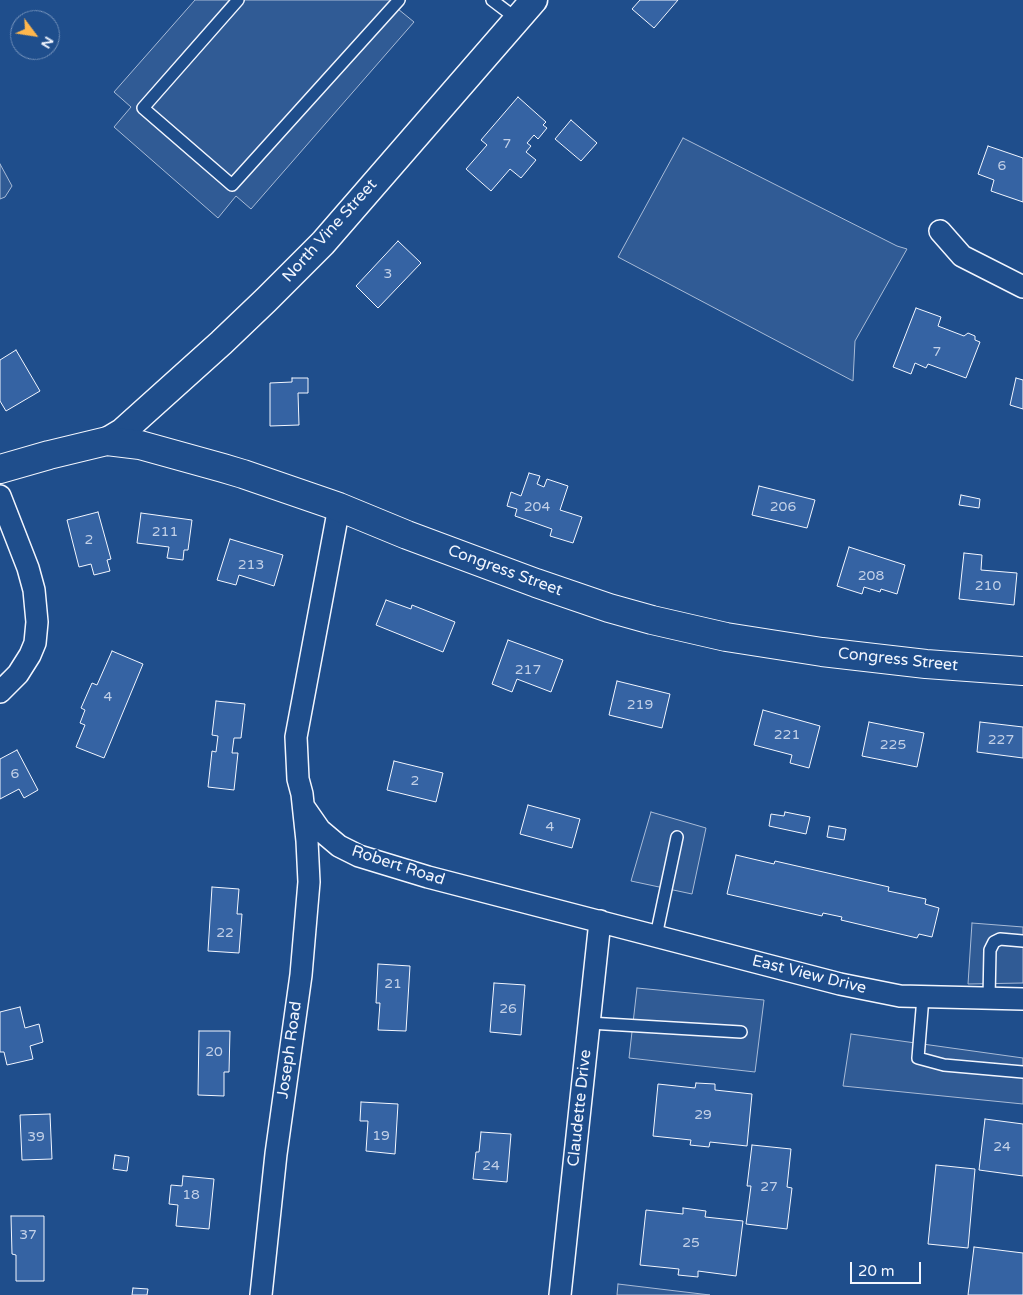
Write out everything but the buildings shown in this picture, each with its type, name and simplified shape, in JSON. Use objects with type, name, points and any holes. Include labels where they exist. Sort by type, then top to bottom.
[{"type":"main road","name":"Congress Street","points":[[0,470],[107,441],[140,445],[223,468],[339,507],[536,583],[609,608],[652,620],[726,637],[822,652],[926,664],[1023,672]]},
{"type":"street","name":"North Vine Street","points":[[107,441],[122,432],[221,343],[316,249],[525,9]]},
{"type":"street","points":[[940,232],[962,256],[1023,287]]},
{"type":"street","points":[[0,496],[28,568],[34,590],[37,622],[35,643],[30,655],[18,674],[0,692]]},
{"type":"street","name":"Robert Road","points":[[339,507],[296,737],[298,779],[303,804],[314,822],[326,836],[339,846],[358,856],[600,921]]},
{"type":"street","name":"Joseph Road","points":[[260,1295],[276,1154],[301,975],[309,882],[303,804]]},
{"type":"street","name":"East View Drive","points":[[600,921],[840,984],[900,996],[1023,999]]},
{"type":"street","name":"Claudette Drive","points":[[560,1295],[600,921]]},
{"type":"lane","points":[[238,0],[144,108],[232,185],[399,0]]},
{"type":"lane","points":[[492,0],[525,9]]},
{"type":"lane","points":[[656,936],[676,837]]},
{"type":"lane","points":[[989,998],[990,950],[994,942],[1000,939],[1023,941]]},
{"type":"lane","points":[[923,997],[918,1058],[944,1065],[1023,1072]]},
{"type":"lane","points":[[589,1023],[741,1032]]},
{"type":"shaded area","points":[[195,0],[406,0],[398,9],[414,22],[251,209],[236,196],[218,218],[114,127],[131,107],[114,92]]},
{"type":"shaded area","points":[[683,138],[897,246],[907,249],[855,341],[853,381],[618,257]]},
{"type":"shaded area","points":[[0,164],[12,186],[5,197],[0,199]]},
{"type":"shaded area","points":[[651,812],[706,828],[692,894],[631,881]]},
{"type":"shaded area","points":[[972,923],[1023,927],[1023,983],[968,984]]},
{"type":"shaded area","points":[[637,988],[764,1000],[755,1072],[629,1058]]},
{"type":"shaded area","points":[[851,1034],[1023,1058],[1023,1104],[843,1086]]},
{"type":"shaded area","points":[[618,1284],[710,1295],[617,1295]]}]
